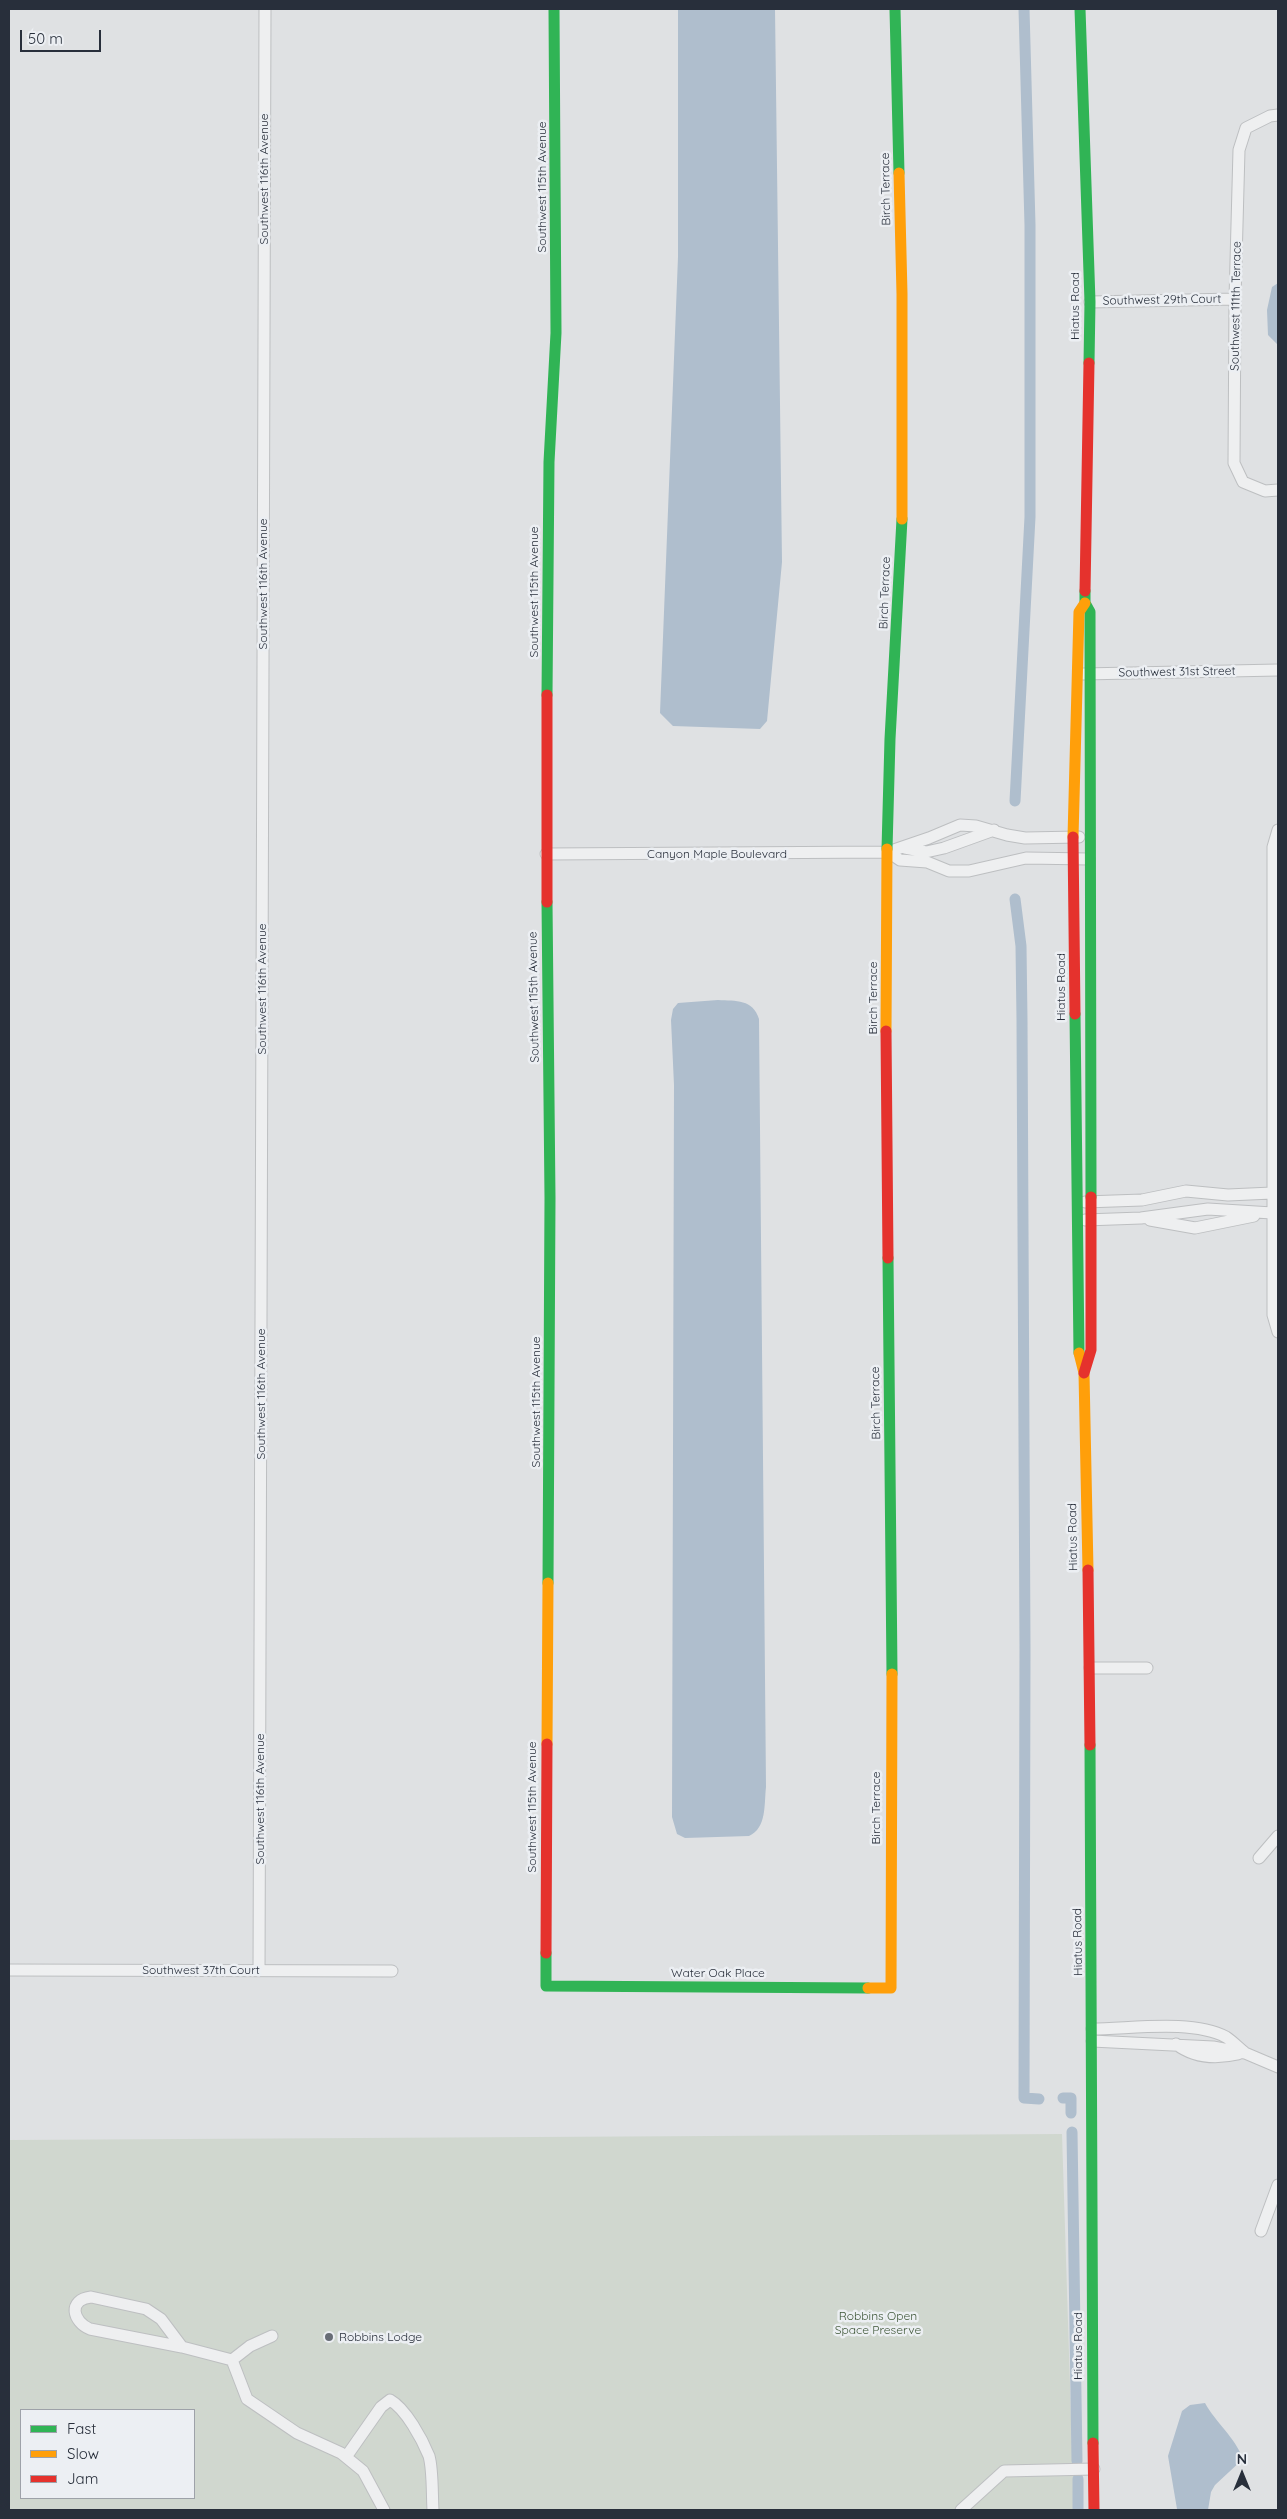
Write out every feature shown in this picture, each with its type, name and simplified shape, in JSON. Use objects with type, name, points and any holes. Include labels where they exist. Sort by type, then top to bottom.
[{"type":"street","name":"Southwest 116th Avenue","points":[[259,1970],[265,9]]},
{"type":"street","name":"Southwest 115th Avenue","points":[[546,1986],[550,1287],[546,854],[549,462],[556,333],[554,9]]},
{"type":"street","name":"Birch Terrace","points":[[891,1988],[892,1530],[886,1154],[888,852],[890,739],[902,511],[902,294],[895,9]]},
{"type":"street","name":"Hiatus Road","points":[[1080,9],[1090,302],[1085,603],[1080,612],[1077,674],[1074,838],[1076,1220],[1078,1351],[1084,1373],[1090,1668],[1094,2510]]},
{"type":"street","name":"Southwest 111th Terrace","points":[[1278,115],[1270,116],[1246,128],[1239,150],[1235,299],[1234,462],[1243,482],[1264,491],[1278,490]]},
{"type":"street","name":"Southwest 29th Court","points":[[1090,302],[1235,299]]},
{"type":"street","name":"Hiatus Road","points":[[1084,1373],[1091,1350],[1090,612],[1085,603]]},
{"type":"street","name":"Southwest 31st Street","points":[[1077,674],[1278,670]]},
{"type":"street","name":"Canyon Maple Boulevard","points":[[546,854],[888,852],[960,825],[994,830],[1007,835],[1025,838],[1090,837]]},
{"type":"street","name":"Canyon Maple Boulevard","points":[[903,847],[926,852],[944,848],[994,830]]},
{"type":"street","points":[[1278,830],[1273,847],[1272,1193],[1273,1315],[1278,1332]]},
{"type":"street","points":[[944,848],[949,871]]},
{"type":"street","name":"Canyon Maple Boulevard","points":[[888,852],[900,860],[926,862],[949,871],[969,871],[1026,858],[1089,859]]},
{"type":"street","points":[[1076,1202],[1142,1200],[1186,1191],[1228,1195],[1272,1193]]},
{"type":"street","points":[[1203,1192],[1203,1210],[1206,1225]]},
{"type":"street","points":[[1076,1220],[1141,1218],[1203,1210],[1272,1213]]},
{"type":"street","points":[[1141,1218],[1171,1226],[1195,1228],[1272,1213]]},
{"type":"street","points":[[1090,1668],[1147,1668]]},
{"type":"street","points":[[1260,1858],[1278,1836]]},
{"type":"street","name":"Southwest 37th Court","points":[[9,1970],[392,1971]]},
{"type":"street","name":"Water Oak Place","points":[[546,1986],[891,1988]]},
{"type":"street","points":[[1092,2028],[1171,2027],[1205,2030],[1227,2038],[1245,2053]]},
{"type":"street","points":[[1092,2040],[1176,2044],[1245,2053],[1278,2067]]},
{"type":"street","points":[[1261,2232],[1278,2185]]},
{"type":"street","points":[[182,2347],[161,2320],[146,2309],[90,2297],[82,2298],[76,2303],[74,2309],[77,2318],[82,2326],[90,2330],[182,2347],[232,2360]]},
{"type":"street","points":[[232,2360],[250,2346],[272,2336]]},
{"type":"street","points":[[232,2360],[247,2398],[297,2434],[346,2458],[363,2471],[384,2510]]},
{"type":"street","points":[[346,2458],[382,2407],[390,2400],[397,2403],[406,2414],[429,2458],[434,2510]]},
{"type":"street","points":[[961,2510],[1004,2471],[1094,2469]]},
{"type":"green space","name":"Robbins Open Space Preserve","points":[[1062,2134],[1074,2510],[9,2510],[9,2140]]},
{"type":"water","points":[[678,9],[775,9],[782,562],[767,721],[760,729],[673,726],[660,713],[678,257]]},
{"type":"water","points":[[1278,283],[1278,345],[1268,335],[1267,310],[1272,287]]},
{"type":"water","points":[[718,1000],[737,1001],[748,1004],[756,1012],[759,1019],[766,1787],[762,1821],[755,1832],[749,1836],[685,1838],[677,1834],[672,1817],[674,1085],[671,1020],[673,1009],[678,1003]]},
{"type":"water","points":[[1205,2403],[1240,2451],[1243,2459],[1215,2485],[1211,2492],[1208,2510],[1181,2510],[1177,2509],[1168,2456],[1182,2411],[1190,2405]]},
{"type":"waterway","points":[[1015,801],[1030,517],[1030,225],[1024,9]]},
{"type":"waterway","points":[[1015,899],[1021,946],[1022,1020],[1025,1649],[1024,2098],[1039,2099]]},
{"type":"waterway","points":[[1063,2098],[1071,2098],[1071,2113]]},
{"type":"waterway","points":[[1072,2132],[1077,2461]]},
{"type":"waterway","points":[[1078,2479],[1078,2510]]},
{"type":"traffic: fast","points":[[547,695],[549,462],[556,333],[554,9]]},
{"type":"traffic: fast","points":[[895,9],[899,173]]},
{"type":"traffic: fast","points":[[1080,9],[1090,302],[1089,363]]},
{"type":"traffic: fast","points":[[887,849],[890,739],[902,519]]},
{"type":"traffic: fast","points":[[1085,591],[1085,603],[1090,612],[1091,1197]]},
{"type":"traffic: fast","points":[[547,902],[550,1198],[548,1583]]},
{"type":"traffic: fast","points":[[1075,1014],[1079,1353]]},
{"type":"traffic: fast","points":[[888,1258],[892,1674]]},
{"type":"traffic: fast","points":[[1090,1745],[1093,2443]]},
{"type":"traffic: fast","points":[[546,1953],[546,1986],[868,1988]]},
{"type":"traffic: slow","points":[[899,173],[902,294],[902,519]]},
{"type":"traffic: slow","points":[[1073,837],[1079,612],[1085,603]]},
{"type":"traffic: slow","points":[[886,1031],[887,849]]},
{"type":"traffic: slow","points":[[1079,1353],[1084,1373],[1088,1570]]},
{"type":"traffic: slow","points":[[547,1744],[548,1583]]},
{"type":"traffic: slow","points":[[868,1988],[891,1988],[892,1674]]},
{"type":"traffic: jam","points":[[1085,591],[1089,363]]},
{"type":"traffic: jam","points":[[547,695],[547,902]]},
{"type":"traffic: jam","points":[[1073,837],[1075,1014]]},
{"type":"traffic: jam","points":[[886,1031],[888,1258]]},
{"type":"traffic: jam","points":[[1084,1373],[1091,1350],[1091,1197]]},
{"type":"traffic: jam","points":[[1088,1570],[1090,1745]]},
{"type":"traffic: jam","points":[[546,1953],[547,1744]]},
{"type":"traffic: jam","points":[[1093,2443],[1094,2510]]},
{"type":"place","name":"Robbins Lodge","points":[[329,2337]]}]
